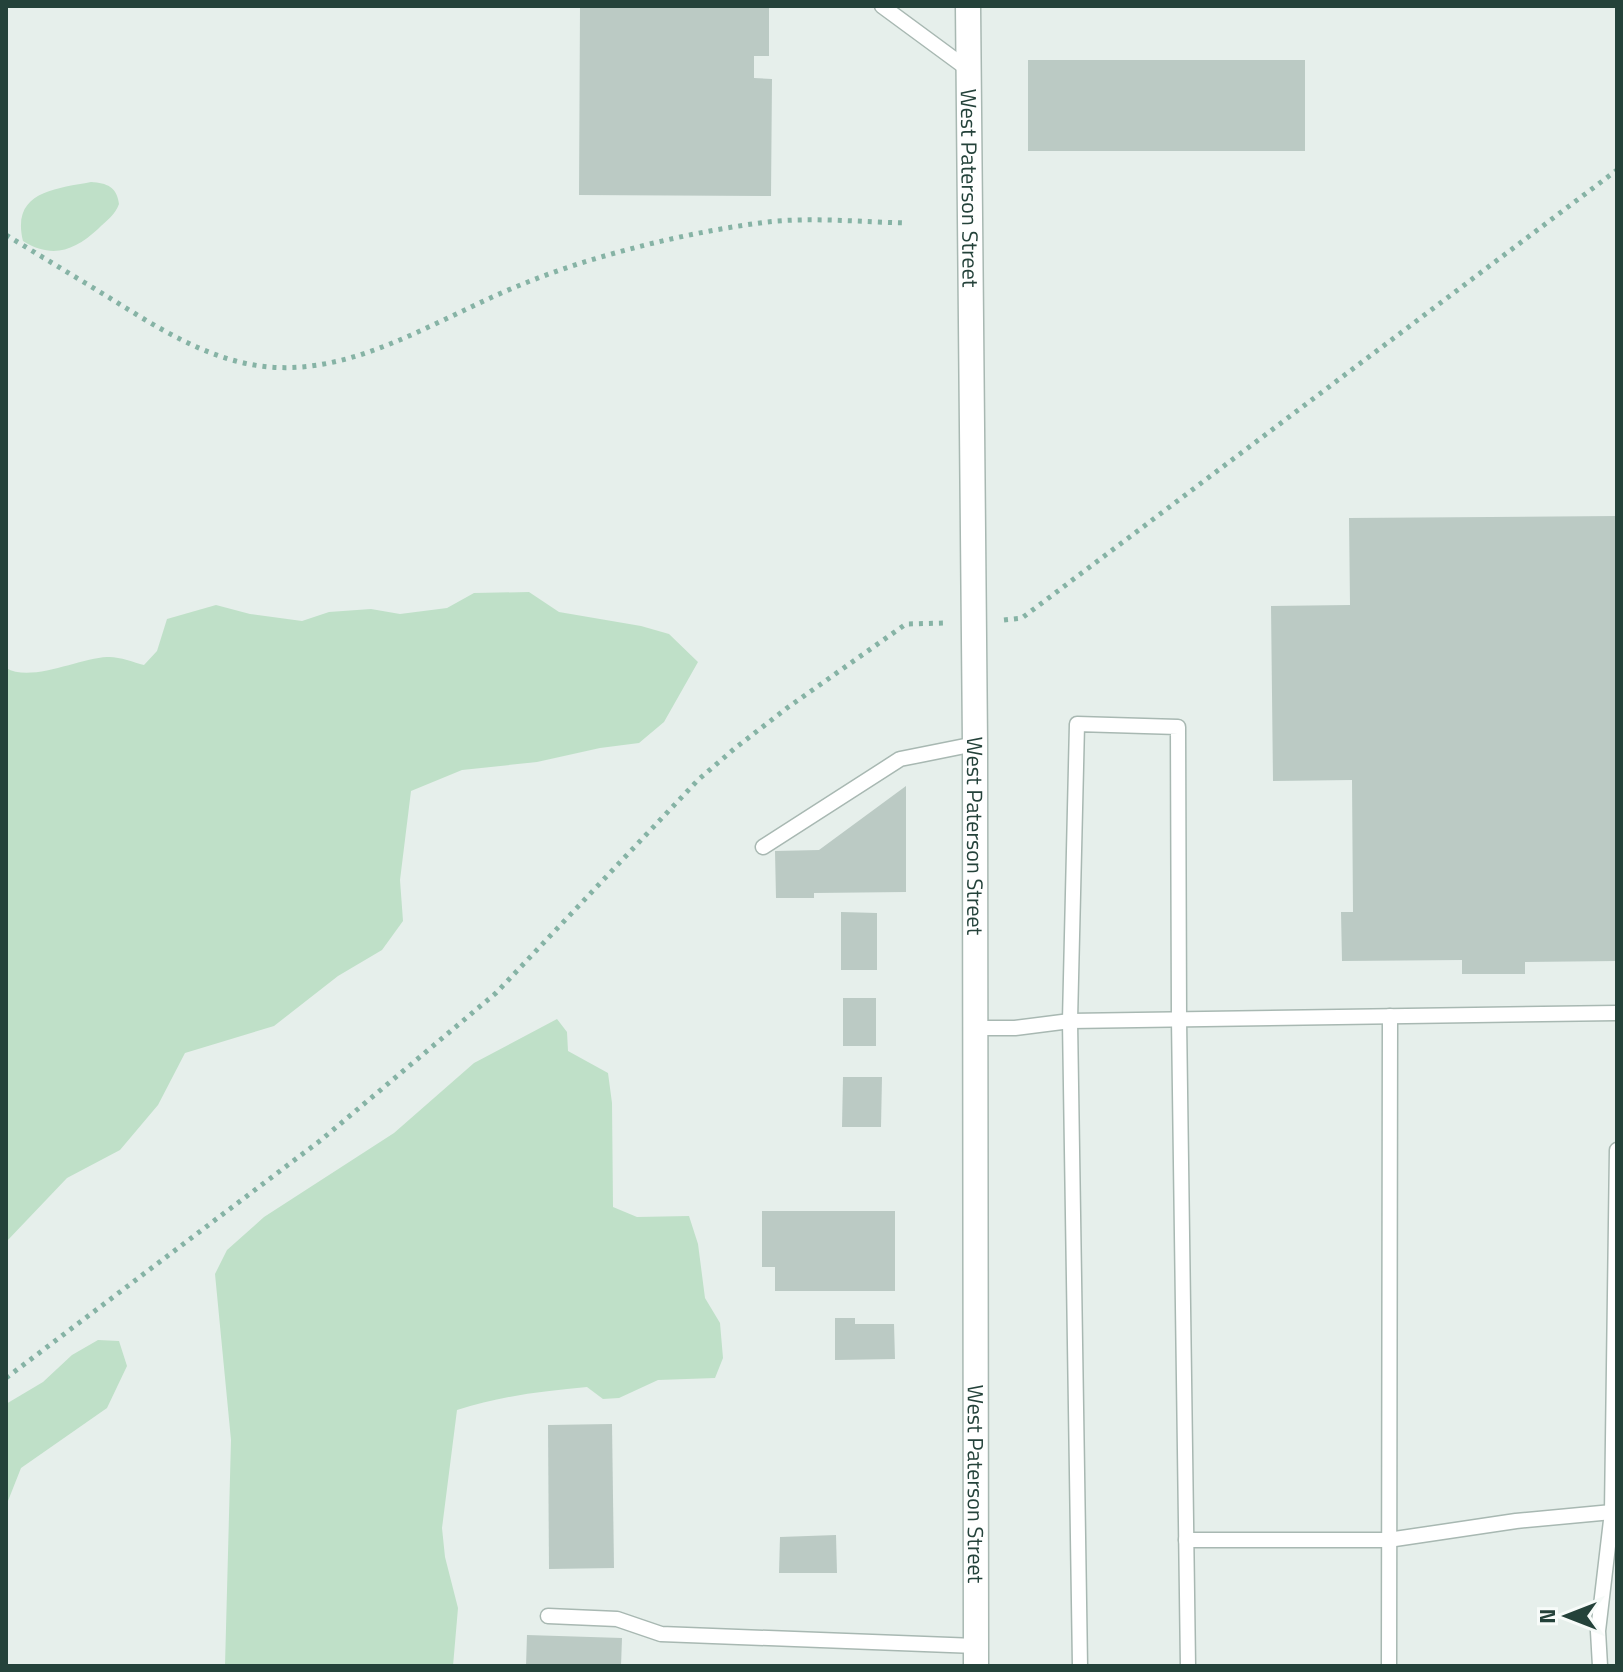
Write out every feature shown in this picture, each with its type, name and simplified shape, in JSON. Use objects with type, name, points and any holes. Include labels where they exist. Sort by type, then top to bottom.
[{"type":"street","name":"West Paterson Street","points":[[968,6],[975,744],[976,1656]]},
{"type":"lane","points":[[882,6],[969,70]]},
{"type":"lane","points":[[1080,1666],[1070,1021],[1077,724],[1178,727],[1188,1666]]},
{"type":"lane","points":[[763,847],[900,759],[975,744]]},
{"type":"lane","points":[[975,1028],[1015,1028],[1070,1021],[1617,1013]]},
{"type":"lane","points":[[1389,1666],[1390,1016]]},
{"type":"lane","points":[[1600,1666],[1598,1631],[1614,1509],[1617,1150]]},
{"type":"lane","points":[[1186,1540],[1388,1540],[1614,1509]]},
{"type":"lane","points":[[548,1616],[617,1619],[661,1634],[976,1656]]},
{"type":"path","points":[[6,1378],[321,1140],[486,1002],[590,897],[698,780],[734,749],[906,624],[1022,618],[1617,170]]},
{"type":"path","points":[[6,235],[153,325],[196,347],[242,363],[297,368],[356,355],[428,328],[548,275],[640,248],[770,222],[907,223]]},
{"type":"green space","points":[[91,182],[110,187],[119,204],[113,215],[98,229],[80,243],[62,250],[44,250],[23,241],[23,212],[29,203],[50,191]]},
{"type":"green space","points":[[529,592],[559,612],[669,634],[698,662],[664,722],[639,743],[537,762],[462,770],[411,791],[400,880],[403,921],[382,950],[338,976],[274,1026],[185,1053],[158,1105],[120,1150],[67,1178],[6,1242],[6,668],[29,673],[107,657],[144,665],[157,651],[167,619],[216,605],[250,614],[302,621],[329,612],[371,609],[400,614],[447,608],[474,593]]},
{"type":"green space","points":[[557,1019],[567,1032],[568,1051],[608,1073],[612,1103],[613,1207],[637,1217],[689,1216],[698,1244],[705,1298],[720,1323],[723,1358],[715,1378],[658,1380],[619,1398],[603,1399],[587,1387],[522,1395],[457,1410],[442,1528],[445,1557],[458,1608],[453,1666],[225,1666],[231,1440],[215,1274],[227,1250],[264,1217],[394,1133],[474,1063]]},
{"type":"green space","points":[[98,1340],[119,1341],[127,1366],[107,1408],[21,1468],[6,1506],[6,1404],[43,1382],[72,1355]]},
{"type":"building","points":[[580,6],[769,6],[769,56],[754,56],[754,78],[772,79],[771,196],[579,195]]},
{"type":"building","points":[[1028,60],[1305,60],[1305,151],[1028,151]]},
{"type":"building","points":[[1617,516],[1617,961],[1525,962],[1525,974],[1462,974],[1462,960],[1342,961],[1341,912],[1353,912],[1352,780],[1273,781],[1271,606],[1350,605],[1349,518]]},
{"type":"building","points":[[906,786],[906,892],[814,893],[814,898],[776,898],[775,851],[819,850]]},
{"type":"building","points":[[841,912],[877,913],[877,970],[841,970]]},
{"type":"building","points":[[843,998],[876,998],[876,1046],[843,1046]]},
{"type":"building","points":[[843,1077],[882,1077],[881,1127],[842,1127]]},
{"type":"building","points":[[762,1211],[895,1211],[895,1291],[775,1291],[775,1267],[762,1267]]},
{"type":"building","points":[[835,1318],[855,1318],[855,1324],[894,1324],[895,1359],[835,1360]]},
{"type":"building","points":[[612,1424],[614,1568],[549,1569],[548,1425]]},
{"type":"building","points":[[836,1535],[837,1573],[779,1573],[780,1537]]},
{"type":"building","points":[[527,1635],[622,1638],[621,1666],[526,1666]]}]
